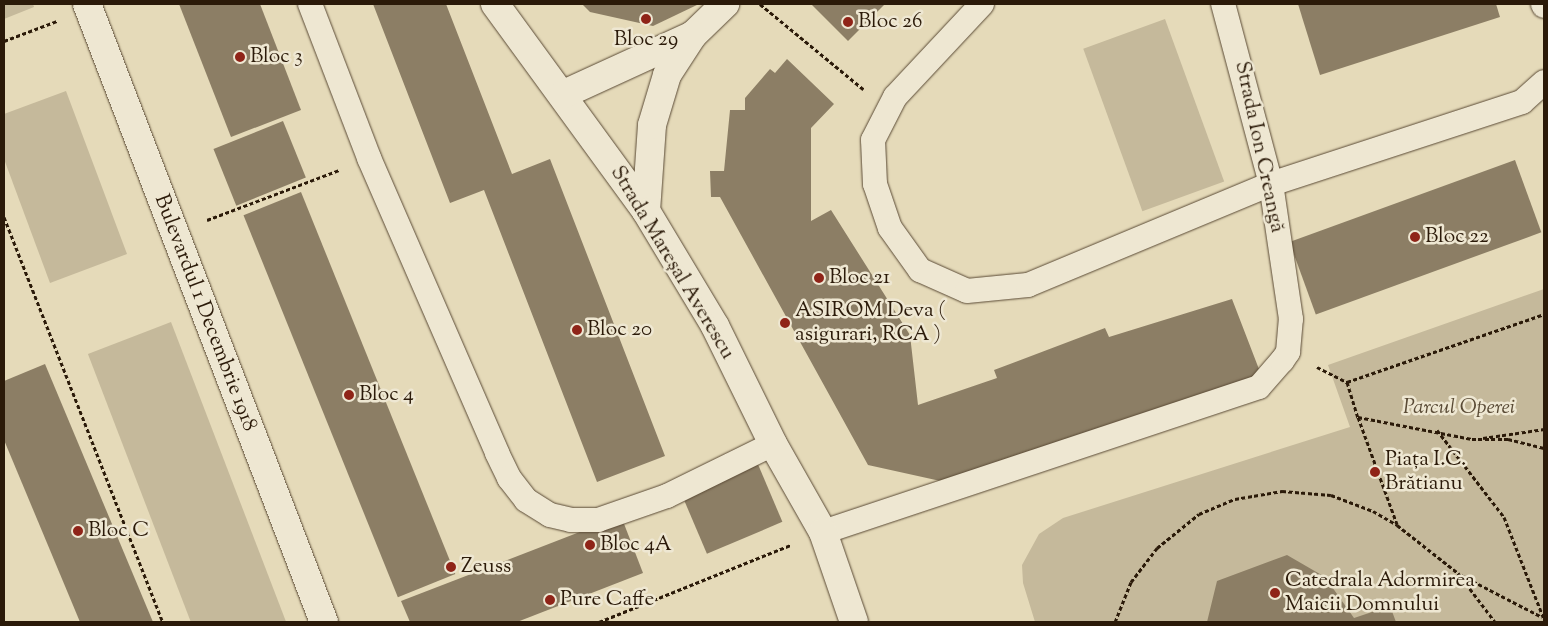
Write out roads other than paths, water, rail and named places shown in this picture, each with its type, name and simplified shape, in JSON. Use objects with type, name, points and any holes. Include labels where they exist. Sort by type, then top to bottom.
[{"type":"street","name":"Strada Mareșal Averescu","points":[[495,4],[564,94],[646,211],[716,326],[773,444],[824,532],[854,622]]},
{"type":"street","points":[[646,211],[652,125],[667,75],[693,35],[725,4]]},
{"type":"street","name":"Bulevardul 1 Decembrie 1918","points":[[88,6],[324,622]]},
{"type":"street","points":[[564,94],[693,35]]},
{"type":"lane","points":[[310,4],[369,158],[505,470],[526,500],[550,515],[571,520],[598,520],[667,496],[773,444]]},
{"type":"lane","points":[[982,4],[886,109],[874,149],[875,184],[890,228],[920,270],[967,291],[1028,285],[1272,184],[1522,102],[1544,82]]},
{"type":"lane","name":"Strada Ion Creangă","points":[[824,532],[1259,387],[1288,352],[1291,319],[1272,184],[1223,4]]},
{"type":"place","name":"Bloc 29","points":[[646,19]]},
{"type":"place","name":"Bloc 26","points":[[848,22]]},
{"type":"place","name":"Bloc 3","points":[[240,57]]},
{"type":"place","name":"Bloc 22","points":[[1415,237]]},
{"type":"place","name":"Bloc 21","points":[[819,278]]},
{"type":"place","name":"ASIROM Deva ( asigurari, RCA )","points":[[785,323]]},
{"type":"place","name":"Bloc 20","points":[[577,330]]},
{"type":"place","name":"Bloc 4","points":[[349,395]]},
{"type":"place","name":"Piața I.C. Brătianu","points":[[1375,472]]},
{"type":"place","name":"Bloc C","points":[[78,531]]},
{"type":"place","name":"Bloc 4A","points":[[590,545]]},
{"type":"place","name":"Zeuss","points":[[451,567]]},
{"type":"place","name":"Catedrala Adormirea Maicii Domnului","points":[[1275,593]]},
{"type":"place","name":"Pure Caffe","points":[[550,600]]},
{"type":"park label","name":"Parcul Operei","points":[[1459,408]]}]
